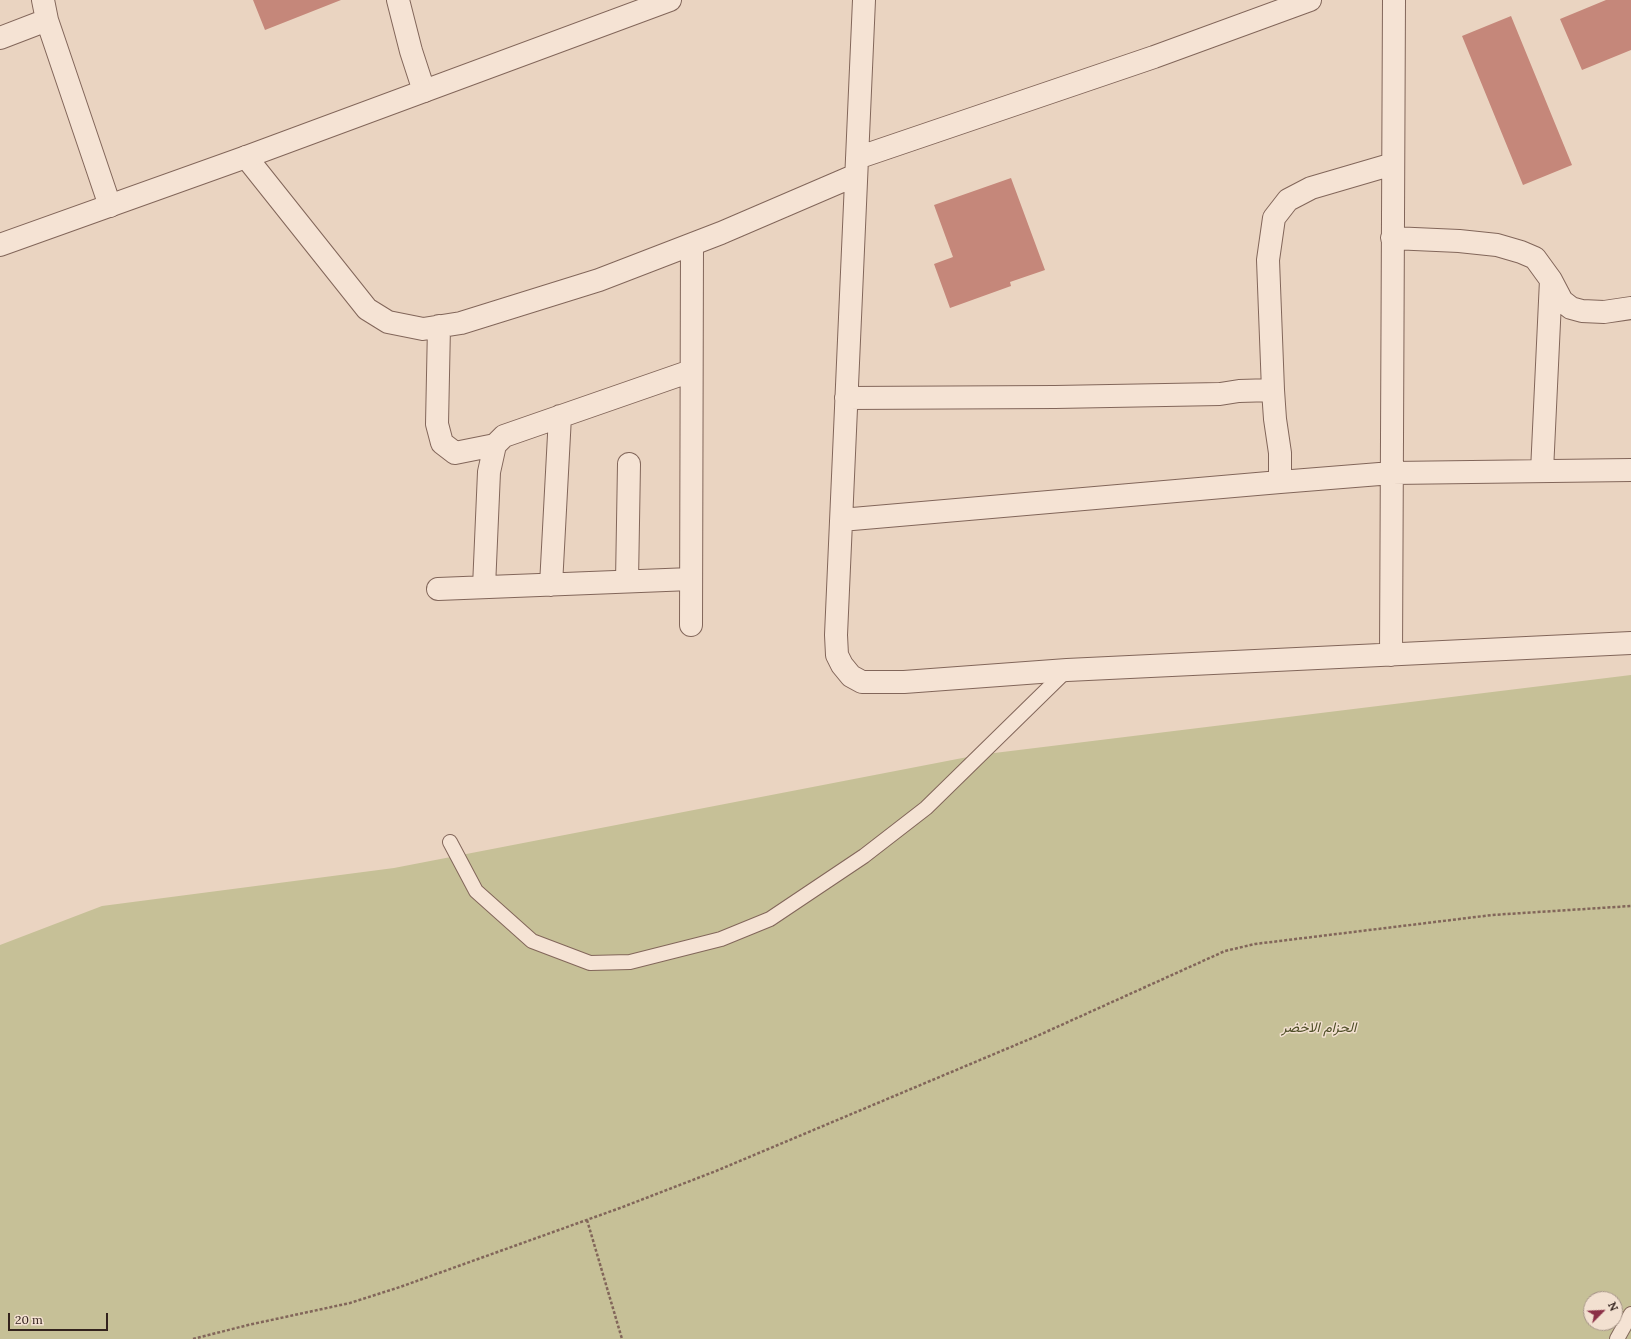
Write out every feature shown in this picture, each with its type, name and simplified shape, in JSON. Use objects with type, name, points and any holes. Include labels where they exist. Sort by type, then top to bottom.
[{"type":"street","points":[[398,0],[411,51],[424,91]]},
{"type":"street","points":[[0,245],[246,157],[670,0]]},
{"type":"street","points":[[864,0],[836,635],[837,655],[842,665],[851,676],[862,682],[904,682],[1066,670],[1631,643]]},
{"type":"street","points":[[246,157],[367,309],[388,322],[423,329],[461,323],[599,280],[721,233],[857,166],[1310,0]]},
{"type":"street","points":[[1391,655],[1392,164],[1394,0]]},
{"type":"street","points":[[0,38],[45,10],[110,206]]},
{"type":"street","points":[[1280,482],[1280,453],[1275,419],[1273,390],[1268,260],[1274,218],[1288,200],[1311,188],[1392,164]]},
{"type":"street","points":[[1392,238],[1459,241],[1497,245],[1521,252],[1535,258],[1551,280],[1562,301],[1570,308],[1582,311],[1604,312],[1631,308]]},
{"type":"street","points":[[691,625],[692,245]]},
{"type":"street","points":[[1542,471],[1551,280]]},
{"type":"street","points":[[439,326],[437,424],[442,443],[455,453],[495,445]]},
{"type":"street","points":[[484,587],[489,472],[495,445],[504,436],[691,371]]},
{"type":"street","points":[[846,398],[1055,397],[1220,394],[1239,391],[1273,390]]},
{"type":"street","points":[[551,584],[560,416]]},
{"type":"street","points":[[627,581],[630,464]]},
{"type":"street","points":[[840,520],[1392,473],[1631,470]]},
{"type":"street","points":[[438,589],[691,579]]},
{"type":"lane","points":[[450,842],[476,891],[532,941],[590,963],[630,962],[721,939],[770,919],[864,856],[914,818],[926,808],[1066,670]]},
{"type":"lane","points":[[1617,1339],[1631,1314]]},
{"type":"path","points":[[193,1339],[248,1325],[350,1303],[400,1288],[588,1220],[723,1168],[1037,1036],[1225,952],[1255,944],[1492,915],[1631,906]]},
{"type":"path","points":[[588,1220],[622,1339]]},
{"type":"green space","name":"الحزام الاخضر","points":[[1631,675],[1631,1339],[0,1339],[0,945],[102,906],[394,868],[978,755]]},
{"type":"building","points":[[253,0],[341,0],[265,30]]},
{"type":"building","points":[[1606,0],[1631,0],[1631,50],[1582,70],[1560,19]]},
{"type":"building","points":[[1511,16],[1572,165],[1523,185],[1462,36]]},
{"type":"building","points":[[1011,178],[1045,270],[1010,282],[1011,286],[950,308],[934,264],[953,257],[934,205]]}]
